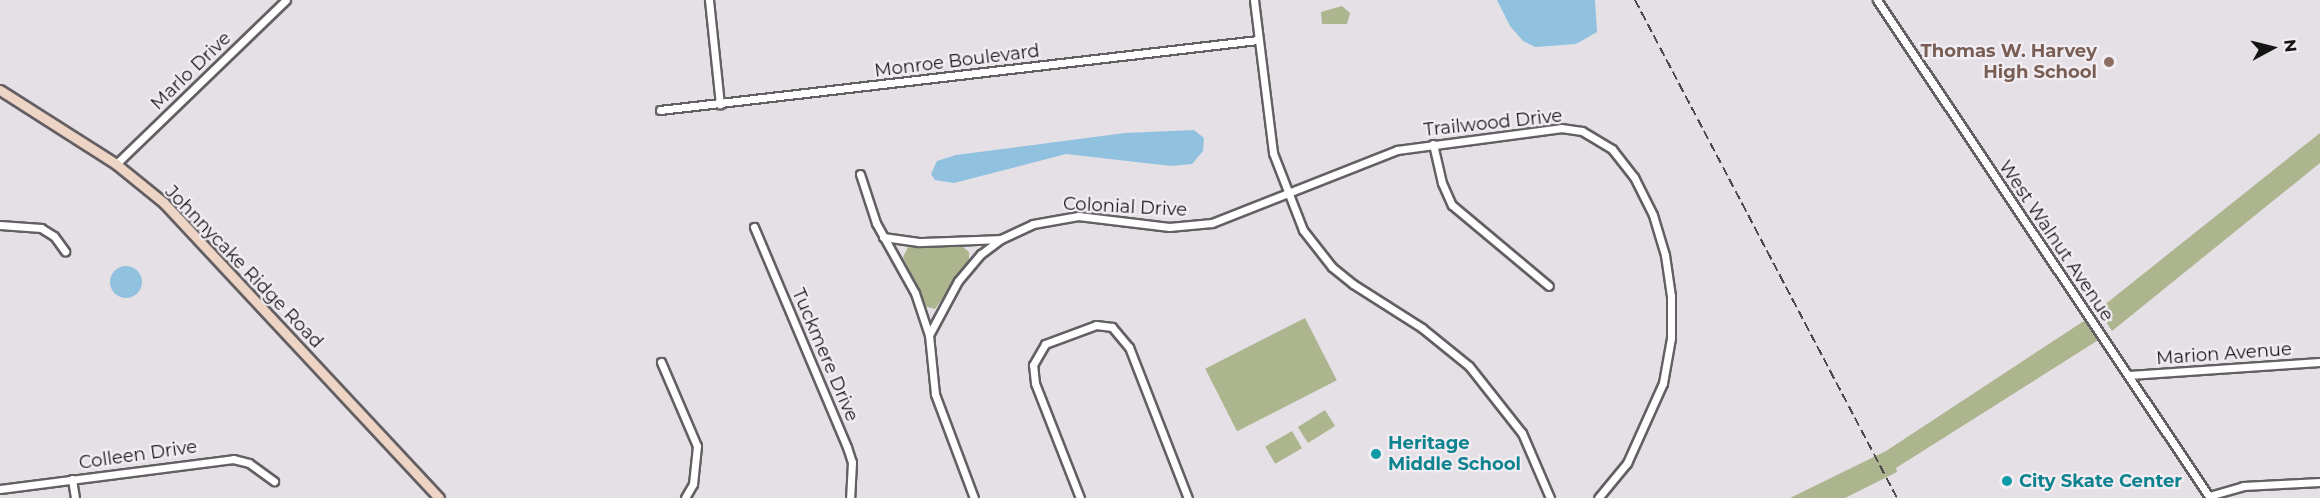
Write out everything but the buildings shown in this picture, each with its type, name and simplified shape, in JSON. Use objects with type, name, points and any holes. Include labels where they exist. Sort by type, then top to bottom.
[{"type":"main road","name":"Johnnycake Ridge Road","points":[[0,90],[116,164],[201,241],[439,498]]},
{"type":"street","name":"Marlo Drive","points":[[116,164],[286,0]]},
{"type":"street","points":[[710,0],[720,104]]},
{"type":"street","points":[[1254,0],[1273,153],[1287,196],[1303,230],[1332,267],[1385,307],[1422,328],[1487,386],[1521,432],[1550,498]]},
{"type":"street","name":"West Walnut Avenue","points":[[1877,0],[2210,497]]},
{"type":"street","name":"Monroe Boulevard","points":[[660,110],[1258,40]]},
{"type":"street","name":"Trailwood Drive","points":[[1287,196],[1397,150],[1433,144],[1561,128],[1582,132],[1612,149],[1634,177],[1653,215],[1665,255],[1671,296],[1671,338],[1663,383],[1627,463],[1598,498]]},
{"type":"street","points":[[1433,144],[1442,183],[1452,205],[1550,286]]},
{"type":"street","points":[[860,174],[883,237],[915,293],[929,335],[935,394],[974,498]]},
{"type":"street","name":"Colonial Drive","points":[[929,335],[958,281],[981,254],[1001,239],[1039,222],[1078,216],[1169,227],[1196,226],[1229,219],[1287,196]]},
{"type":"street","points":[[0,225],[41,228],[54,236],[64,251]]},
{"type":"street","name":"Tuckmere Drive","points":[[754,227],[848,447],[852,462],[850,498]]},
{"type":"street","points":[[883,237],[919,242],[1001,239]]},
{"type":"street","points":[[1080,498],[1035,383],[1033,365],[1046,344],[1089,327],[1112,327],[1129,347],[1188,498]]},
{"type":"street","points":[[661,362],[697,446],[693,484],[684,498]]},
{"type":"street","name":"Marion Avenue","points":[[2129,375],[2320,362]]},
{"type":"street","name":"Colleen Drive","points":[[0,489],[233,459],[249,463],[274,481]]},
{"type":"street","points":[[72,479],[75,498]]},
{"type":"street","points":[[2210,497],[2243,486],[2320,482]]},
{"type":"green space","points":[[1342,6],[1350,13],[1347,24],[1322,24],[1321,12]]},
{"type":"green space","points":[[2320,133],[2320,163],[2112,331],[2098,310]]},
{"type":"green space","points":[[909,245],[963,247],[969,252],[969,260],[935,309],[924,306],[903,257]]},
{"type":"green space","points":[[2090,317],[2103,337],[1896,468],[1897,472],[1845,498],[1790,498],[1886,451]]},
{"type":"green space","points":[[1305,318],[1337,380],[1237,431],[1205,369]]},
{"type":"green space","points":[[1325,410],[1335,426],[1308,443],[1298,427]]},
{"type":"green space","points":[[1292,431],[1302,448],[1275,464],[1265,446]]},
{"type":"water","points":[[1497,0],[1595,0],[1597,32],[1576,44],[1535,47],[1523,41],[1510,26]]},
{"type":"water","points":[[1194,130],[1204,138],[1203,151],[1192,164],[1171,166],[1066,154],[954,183],[935,180],[931,174],[937,161],[956,155],[1125,133]]},
{"type":"water","points":[[126,266],[137,271],[142,282],[137,293],[126,298],[115,293],[110,282],[115,271]]},
{"type":"railway","points":[[1635,0],[1897,498]]},
{"type":"place","name":"Thomas W. Harvey High School","points":[[2109,62]]},
{"type":"place","name":"Heritage Middle School","points":[[1376,454]]},
{"type":"place","name":"City Skate Center","points":[[2007,481]]}]
